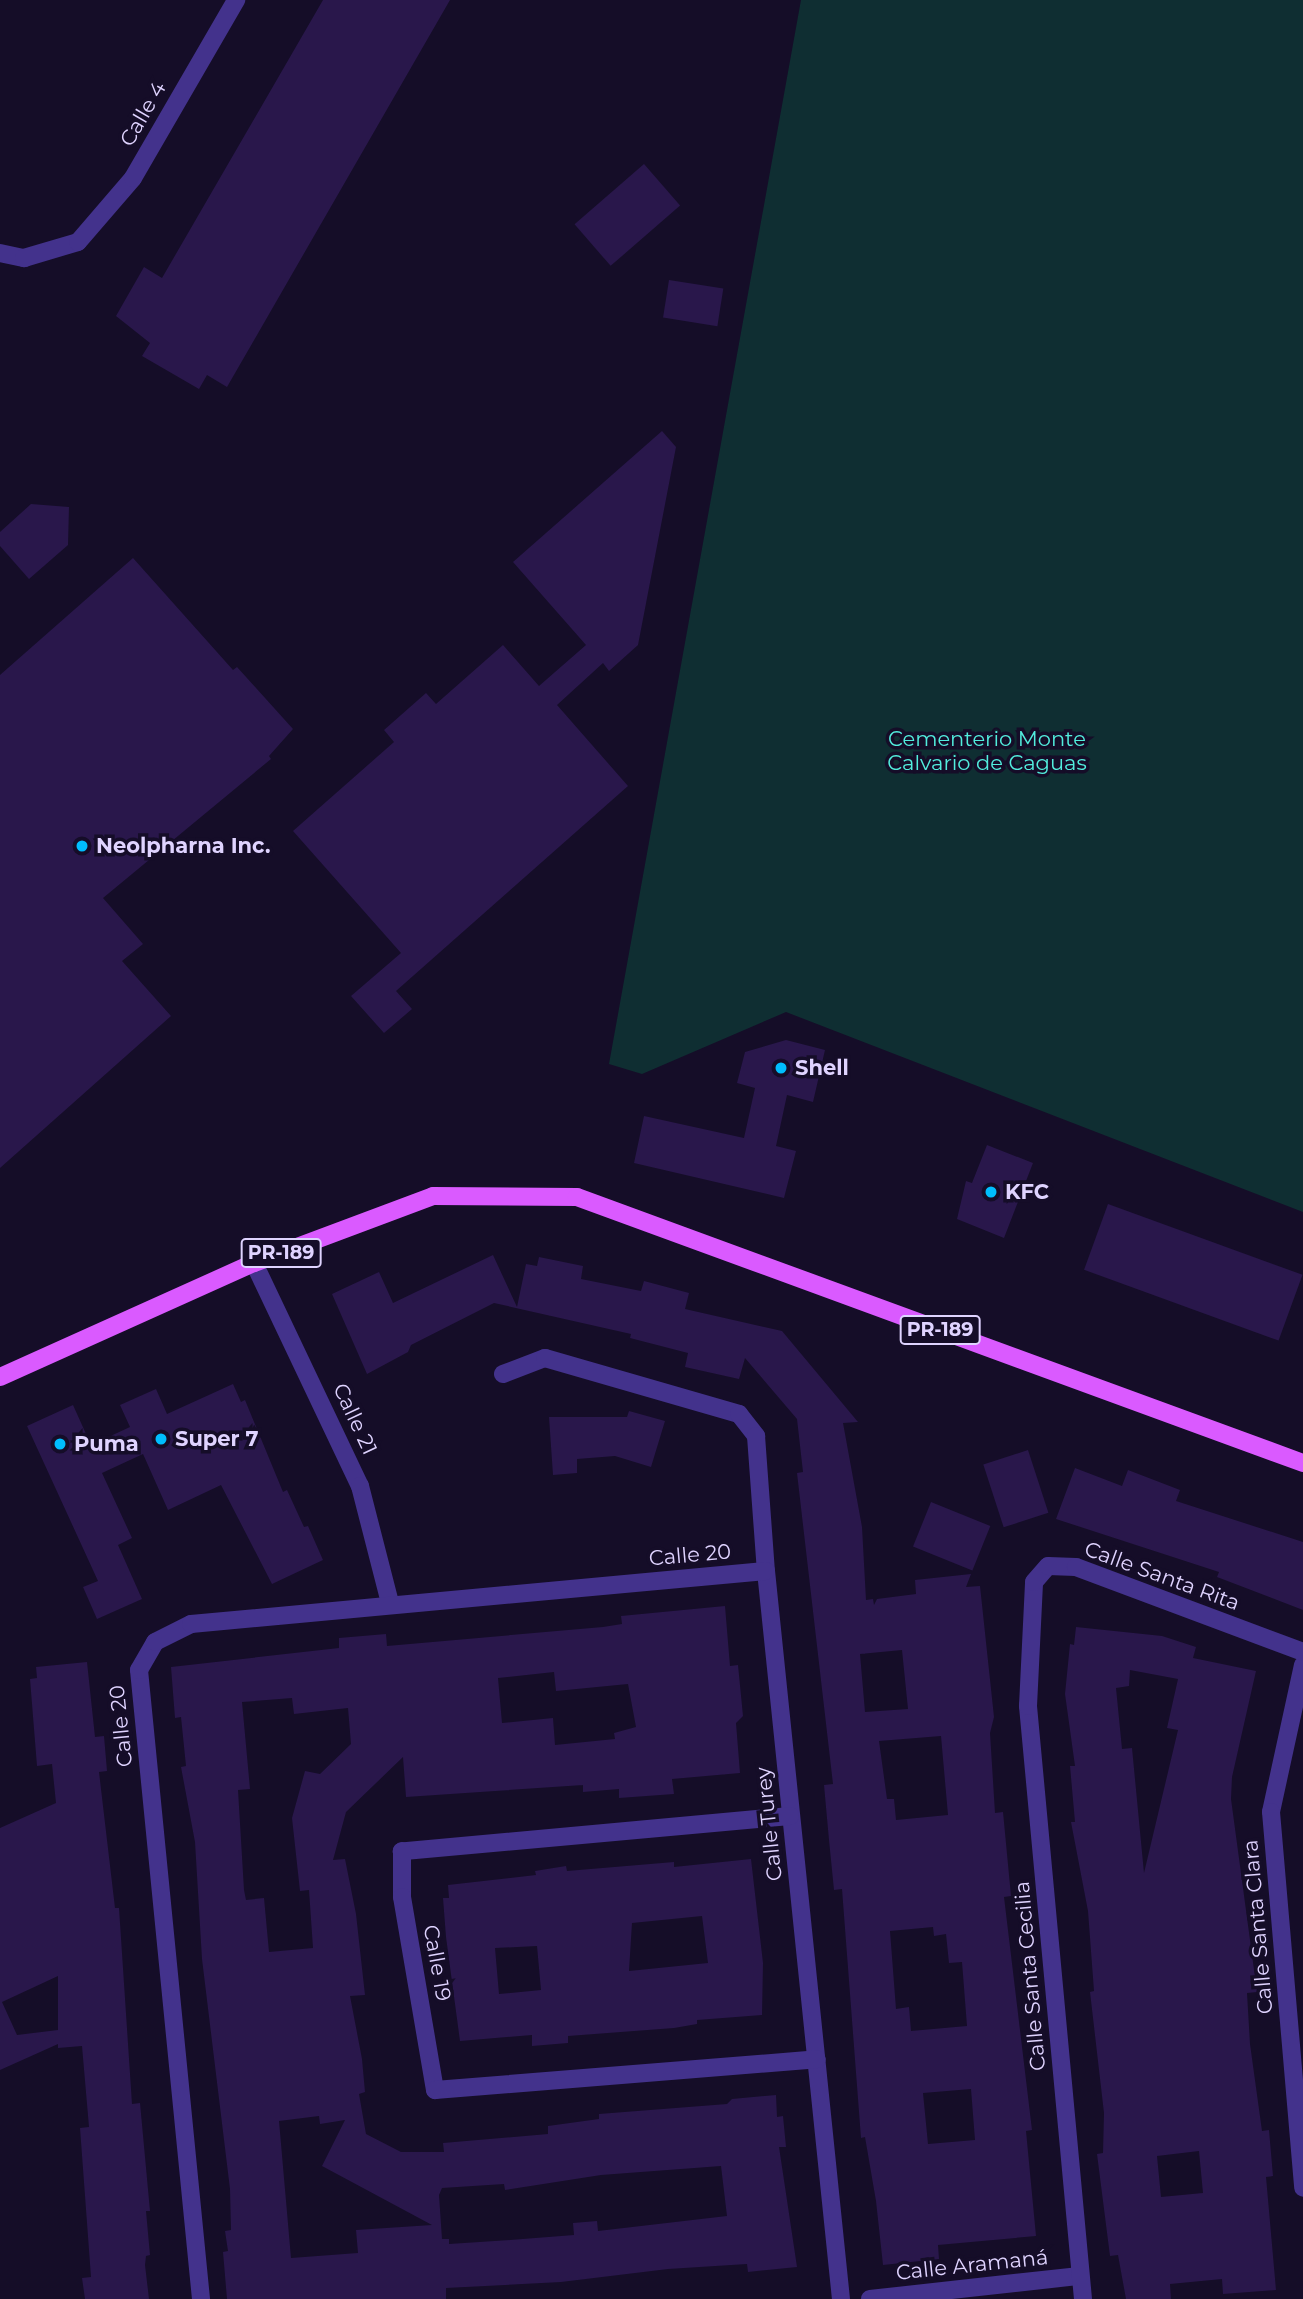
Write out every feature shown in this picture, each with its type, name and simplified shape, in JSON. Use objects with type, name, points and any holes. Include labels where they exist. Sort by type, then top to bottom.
[{"type":"main road","name":"PR-189","points":[[0,1377],[254,1263],[433,1196],[577,1197],[1303,1463]]},
{"type":"street","name":"Calle 4","points":[[0,253],[24,258],[78,242],[133,178],[236,0]]},
{"type":"street","name":"Calle 21","points":[[254,1263],[360,1486],[390,1603]]},
{"type":"street","name":"Calle Turey","points":[[503,1374],[545,1358],[739,1414],[756,1436],[790,1816],[841,2299]]},
{"type":"street","name":"Calle Santa Rita","points":[[1031,1649],[1034,1583],[1048,1566],[1076,1567],[1303,1652]]},
{"type":"street","name":"Calle 20","points":[[201,2299],[139,1670],[155,1642],[191,1624],[390,1603],[766,1571]]},
{"type":"street","name":"Calle Santa Cecilia","points":[[1031,1649],[1028,1706],[1083,2299]]},
{"type":"street","name":"Calle Santa Clara","points":[[1303,1665],[1271,1812],[1303,2188]]},
{"type":"street","name":"Calle 19","points":[[790,1816],[402,1851],[402,1897],[435,2090],[817,2059]]},
{"type":"street","name":"Calle Aramaná","points":[[870,2299],[1080,2276]]},
{"type":"green space","name":"Cementerio Monte Calvario de Caguas","points":[[801,0],[1303,0],[1303,1212],[786,1012],[642,1074],[609,1064]]},
{"type":"building","points":[[323,0],[450,0],[227,387],[207,375],[199,389],[142,356],[150,343],[116,316],[144,267],[162,278]]},
{"type":"building","points":[[644,164],[680,206],[611,266],[575,224]]},
{"type":"building","points":[[669,280],[723,289],[717,326],[663,318]]},
{"type":"building","points":[[662,431],[676,447],[638,645],[609,671],[603,663],[557,705],[628,786],[396,991],[412,1009],[384,1033],[351,996],[401,953],[293,831],[394,742],[384,730],[426,693],[436,704],[503,645],[539,686],[586,645],[513,562]]},
{"type":"building","points":[[31,504],[69,507],[68,545],[29,579],[0,546],[0,532]]},
{"type":"building","name":"Neolpharna Inc.","points":[[133,558],[233,670],[237,667],[293,729],[269,756],[271,759],[103,898],[143,944],[122,961],[171,1016],[0,1168],[0,675]]},
{"type":"building","points":[[786,1040],[825,1050],[813,1102],[787,1095],[776,1146],[796,1151],[784,1198],[634,1163],[644,1116],[744,1138],[755,1088],[737,1083],[745,1052]]},
{"type":"building","name":"KFC","points":[[987,1145],[1033,1163],[1004,1238],[957,1219],[966,1181],[972,1183]]},
{"type":"building","points":[[1108,1204],[1303,1275],[1279,1341],[1084,1270]]},
{"type":"building","points":[[493,1255],[517,1307],[526,1264],[537,1266],[539,1257],[583,1266],[581,1279],[641,1291],[644,1281],[689,1293],[685,1309],[782,1331],[858,1422],[843,1423],[862,1527],[866,1600],[873,1599],[874,1605],[877,1599],[916,1594],[915,1580],[971,1574],[966,1587],[980,1586],[994,1717],[990,1733],[995,1813],[1003,1812],[1011,1896],[1004,1897],[1032,2130],[1026,2131],[1036,2236],[938,2245],[939,2259],[883,2265],[865,2137],[861,2138],[842,1889],[834,1890],[824,1785],[833,1784],[797,1473],[803,1472],[797,1419],[745,1358],[739,1379],[685,1367],[688,1353],[630,1338],[631,1334],[494,1303],[411,1345],[408,1352],[367,1374],[332,1294],[379,1272],[393,1303]],"holes":[[[902,1650],[908,1709],[865,1712],[860,1654]],[[941,1736],[948,1815],[896,1820],[894,1799],[887,1799],[879,1741]],[[933,1927],[934,1936],[946,1934],[949,1963],[962,1962],[967,2026],[911,2031],[909,2007],[896,2009],[890,1931]],[[971,2089],[975,2140],[928,2144],[923,2093]]]},
{"type":"building","points":[[233,1384],[241,1402],[245,1400],[283,1492],[287,1490],[304,1527],[308,1526],[323,1560],[272,1584],[221,1485],[168,1510],[143,1454],[102,1473],[132,1538],[118,1545],[142,1599],[97,1619],[83,1587],[98,1581],[27,1426],[73,1405],[91,1445],[130,1427],[120,1405],[156,1389],[167,1414]]},
{"type":"building","points":[[629,1411],[665,1421],[651,1467],[615,1456],[577,1459],[577,1473],[553,1475],[549,1417],[627,1417]]},
{"type":"building","points":[[1028,1450],[1048,1513],[1004,1527],[983,1465]]},
{"type":"building","points":[[1075,1468],[1122,1486],[1128,1470],[1180,1490],[1176,1501],[1303,1542],[1303,1610],[1217,1577],[1219,1572],[1056,1519]]},
{"type":"building","points":[[931,1502],[990,1526],[972,1570],[913,1547]]},
{"type":"building","points":[[725,1606],[730,1666],[738,1665],[743,1716],[736,1723],[740,1773],[672,1779],[674,1794],[619,1798],[619,1789],[583,1792],[583,1785],[406,1797],[403,1757],[346,1812],[333,1860],[345,1859],[356,1914],[365,1995],[350,1996],[362,2059],[365,2092],[359,2094],[366,2134],[401,2152],[444,2152],[443,2143],[548,2134],[548,2126],[599,2119],[599,2114],[727,2104],[732,2099],[776,2095],[777,2117],[783,2116],[786,2147],[779,2147],[797,2267],[748,2272],[747,2264],[668,2269],[561,2282],[446,2288],[446,2299],[227,2299],[223,2252],[228,2251],[225,2231],[231,2230],[230,2189],[202,1959],[195,1842],[181,1767],[186,1766],[181,1717],[175,1718],[171,1667],[339,1648],[339,1638],[386,1634],[387,1646],[603,1627],[622,1624],[621,1616]],"holes":[[[554,1672],[556,1691],[628,1684],[636,1727],[614,1733],[615,1739],[555,1745],[553,1718],[502,1723],[498,1678]],[[292,1698],[294,1714],[348,1708],[351,1744],[320,1774],[305,1771],[292,1818],[300,1891],[309,1890],[313,1948],[269,1952],[264,1898],[246,1900],[238,1790],[250,1789],[242,1702]],[[319,2116],[320,2124],[345,2120],[322,2166],[432,2225],[356,2230],[358,2253],[291,2258],[279,2121]],[[721,2166],[727,2216],[598,2231],[597,2221],[573,2223],[574,2235],[449,2244],[449,2239],[442,2239],[439,2195],[442,2188],[504,2184],[505,2190],[601,2175]]]},
{"type":"building","points":[[1076,1627],[1162,1636],[1196,1647],[1193,1658],[1256,1671],[1232,1777],[1231,1799],[1257,1992],[1247,1993],[1250,2044],[1262,2131],[1269,2130],[1273,2176],[1266,2177],[1276,2290],[1223,2294],[1222,2279],[1170,2284],[1171,2299],[1126,2299],[1118,2255],[1110,2256],[1097,2154],[1103,2153],[1104,2113],[1090,1992],[1094,1991],[1088,1911],[1071,1822],[1075,1822],[1070,1766],[1075,1766],[1065,1694],[1070,1644],[1074,1645]],"holes":[[[1130,1670],[1178,1679],[1167,1728],[1178,1730],[1144,1873],[1132,1748],[1122,1749],[1116,1688],[1129,1686]],[[1199,2151],[1203,2193],[1161,2197],[1157,2156]]]},
{"type":"building","points":[[87,1662],[95,1737],[104,1736],[107,1771],[99,1772],[115,1908],[119,1908],[132,2104],[140,2103],[150,2211],[146,2211],[150,2255],[146,2256],[145,2265],[149,2299],[85,2299],[82,2278],[91,2277],[80,2128],[89,2127],[82,2046],[58,2048],[58,2044],[0,2070],[0,1828],[56,1803],[52,1764],[37,1766],[30,1679],[37,1678],[36,1667]],"holes":[[[58,1976],[58,2030],[17,2035],[2,2002]]]},
{"type":"building","points":[[751,1859],[763,1963],[762,2015],[697,2020],[697,2024],[674,2028],[568,2036],[568,2043],[532,2046],[532,2035],[460,2041],[443,1898],[449,1898],[448,1885],[536,1875],[535,1871],[566,1866],[567,1871],[674,1862],[674,1867]],"holes":[[[702,1916],[708,1963],[629,1971],[632,1923]],[[537,1946],[541,1990],[499,1994],[495,1948]]]},
{"type":"place","name":"Neolpharna Inc.","points":[[82,846]]},
{"type":"place","name":"Shell","points":[[781,1068]]},
{"type":"place","name":"KFC","points":[[991,1192]]},
{"type":"place","name":"Super 7","points":[[161,1439]]},
{"type":"place","name":"Puma","points":[[60,1444]]}]
